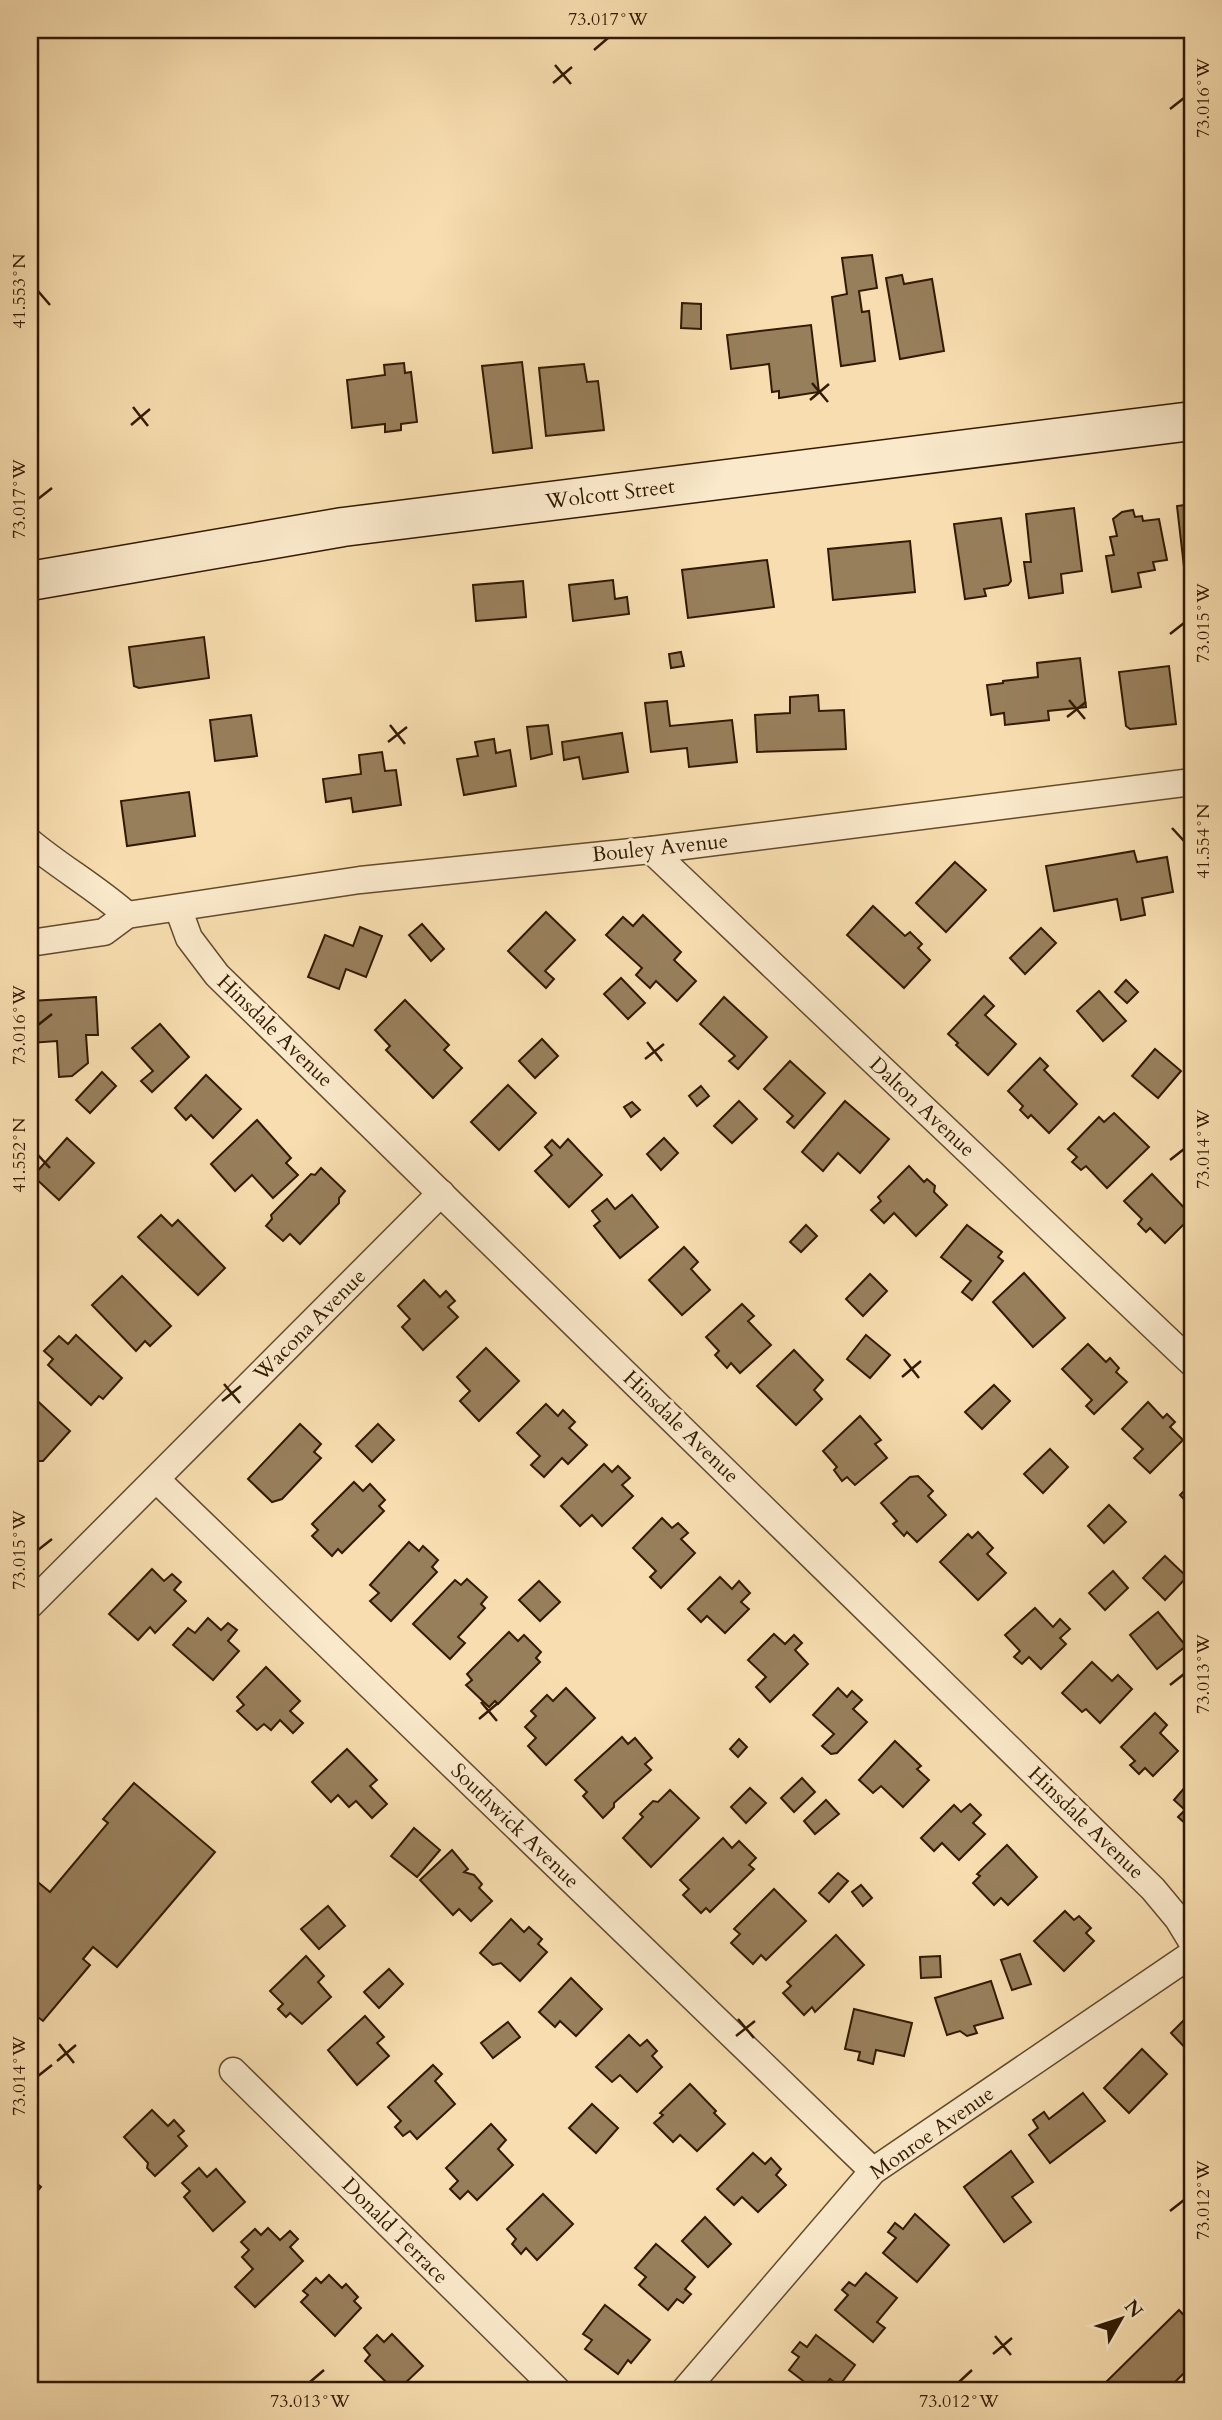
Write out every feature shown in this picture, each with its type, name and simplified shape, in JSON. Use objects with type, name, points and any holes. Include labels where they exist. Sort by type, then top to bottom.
[{"type":"main road","name":"Wolcott Street","points":[[30,581],[343,527],[1192,421]]},
{"type":"street","name":"Bouley Avenue","points":[[30,943],[104,932],[127,915],[386,877],[652,850],[1192,783]]},
{"type":"street","points":[[30,842],[127,915]]},
{"type":"street","name":"Dalton Avenue","points":[[652,850],[1192,1363]]},
{"type":"street","name":"Hinsdale Avenue","points":[[178,908],[189,938],[216,975],[1153,1889],[1178,1919],[1192,1942]]},
{"type":"street","name":"Wacona Avenue","points":[[30,1605],[441,1193]]},
{"type":"street","name":"Southwick Avenue","points":[[157,1480],[873,2172]]},
{"type":"street","name":"Monroe Avenue","points":[[685,2390],[873,2172],[1192,1954]]},
{"type":"street","name":"Donald Terrace","points":[[233,2071],[557,2390]]},
{"type":"building","points":[[872,255],[877,288],[859,291],[862,312],[869,311],[875,361],[841,366],[832,297],[847,294],[842,258]]},
{"type":"building","points":[[902,275],[904,284],[932,279],[944,351],[900,359],[886,278]]},
{"type":"building","points":[[682,303],[701,304],[701,329],[681,328]]},
{"type":"building","points":[[811,325],[819,392],[779,398],[779,391],[772,392],[769,364],[731,369],[727,335]]},
{"type":"building","points":[[522,362],[532,448],[493,453],[482,366]]},
{"type":"building","points":[[404,363],[405,373],[411,372],[417,422],[401,424],[401,430],[385,432],[385,424],[352,428],[347,380],[385,375],[384,365]]},
{"type":"building","points":[[584,364],[587,382],[598,381],[604,430],[546,436],[539,368]]},
{"type":"building","points":[[1192,504],[1192,566],[1184,567],[1177,506]]},
{"type":"building","points":[[1074,508],[1082,571],[1061,574],[1063,593],[1029,598],[1024,562],[1031,562],[1026,514]]},
{"type":"building","points":[[1133,510],[1135,517],[1142,516],[1143,521],[1159,519],[1167,560],[1153,562],[1155,570],[1138,573],[1141,587],[1112,592],[1106,556],[1114,555],[1110,537],[1117,536],[1113,519],[1122,512]]},
{"type":"building","points":[[1001,518],[1011,581],[1008,585],[984,589],[986,596],[965,599],[954,524]]},
{"type":"building","points":[[910,541],[915,592],[833,600],[828,549]]},
{"type":"building","points":[[767,560],[774,607],[688,618],[682,570]]},
{"type":"building","points":[[613,580],[615,599],[627,597],[629,614],[573,621],[569,585]]},
{"type":"building","points":[[523,581],[526,617],[476,621],[473,585]]},
{"type":"building","points":[[204,637],[209,678],[139,688],[134,686],[129,647]]},
{"type":"building","points":[[681,652],[684,666],[671,668],[669,654]]},
{"type":"building","points":[[1080,658],[1086,707],[1048,711],[1049,720],[1005,725],[1004,713],[991,715],[987,685],[1038,677],[1037,663]]},
{"type":"building","points":[[1169,666],[1176,724],[1130,729],[1126,726],[1119,672]]},
{"type":"building","points":[[818,695],[819,711],[844,710],[846,749],[757,752],[755,715],[790,713],[790,697]]},
{"type":"building","points":[[667,701],[670,726],[732,720],[737,762],[689,767],[687,748],[651,752],[645,703]]},
{"type":"building","points":[[251,715],[257,756],[215,761],[210,720]]},
{"type":"building","points":[[548,725],[552,754],[531,759],[527,727]]},
{"type":"building","points":[[622,733],[628,772],[583,779],[579,757],[564,760],[562,742]]},
{"type":"building","points":[[494,739],[496,753],[510,750],[516,786],[464,795],[457,759],[478,756],[475,742]]},
{"type":"building","points":[[382,752],[385,771],[396,770],[401,805],[353,812],[351,798],[326,802],[323,779],[361,774],[359,755]]},
{"type":"building","points":[[189,792],[195,836],[127,846],[121,801]]},
{"type":"building","points":[[1134,851],[1137,862],[1167,857],[1173,892],[1142,898],[1145,915],[1121,920],[1117,899],[1054,911],[1046,866]]},
{"type":"building","points":[[955,862],[986,890],[946,932],[916,903]]},
{"type":"building","points":[[873,906],[905,936],[910,932],[922,944],[918,948],[930,960],[904,988],[847,935]]},
{"type":"building","points":[[546,912],[575,940],[545,971],[554,979],[546,988],[508,951]]},
{"type":"building","points":[[643,915],[681,952],[674,960],[696,981],[677,1001],[656,981],[650,988],[636,975],[642,968],[606,935],[623,917],[633,926]]},
{"type":"building","points":[[422,924],[444,949],[431,961],[409,935]]},
{"type":"building","points":[[360,927],[382,936],[366,977],[346,969],[339,989],[308,977],[325,935],[353,946]]},
{"type":"building","points":[[1041,928],[1056,943],[1025,974],[1010,958]]},
{"type":"building","points":[[621,978],[645,1003],[628,1019],[604,994]]},
{"type":"building","points":[[1126,980],[1138,992],[1127,1003],[1115,992]]},
{"type":"building","points":[[1099,991],[1126,1021],[1103,1041],[1077,1011]]},
{"type":"building","points":[[984,996],[994,1006],[985,1015],[1016,1044],[988,1075],[948,1034]]},
{"type":"building","points":[[96,997],[98,1035],[86,1035],[88,1063],[72,1076],[59,1077],[57,1041],[30,1043],[31,1001]]},
{"type":"building","points":[[724,997],[767,1037],[738,1069],[729,1061],[735,1056],[700,1024]]},
{"type":"building","points":[[405,1000],[449,1045],[444,1050],[462,1068],[433,1098],[386,1050],[390,1046],[375,1030]]},
{"type":"building","points":[[160,1024],[189,1057],[152,1092],[141,1081],[153,1071],[132,1048]]},
{"type":"building","points":[[542,1039],[558,1056],[535,1078],[519,1061]]},
{"type":"building","points":[[1155,1049],[1181,1071],[1158,1098],[1132,1076]]},
{"type":"building","points":[[1040,1058],[1048,1066],[1044,1070],[1077,1104],[1049,1133],[1031,1115],[1028,1118],[1020,1110],[1023,1106],[1008,1091]]},
{"type":"building","points":[[790,1061],[825,1093],[794,1128],[787,1122],[793,1116],[764,1089]]},
{"type":"building","points":[[102,1072],[116,1086],[90,1113],[76,1100]]},
{"type":"building","points":[[206,1075],[241,1109],[213,1138],[191,1115],[186,1120],[175,1108]]},
{"type":"building","points":[[508,1085],[536,1113],[499,1150],[471,1122]]},
{"type":"building","points":[[701,1086],[709,1096],[697,1106],[689,1096]]},
{"type":"building","points":[[739,1101],[757,1119],[732,1143],[714,1126]]},
{"type":"building","points":[[845,1101],[889,1139],[860,1173],[838,1153],[823,1171],[802,1152]]},
{"type":"building","points":[[632,1102],[640,1110],[631,1117],[624,1107]]},
{"type":"building","points":[[1114,1113],[1149,1147],[1107,1188],[1086,1166],[1081,1170],[1072,1162],[1077,1157],[1068,1149],[1099,1117],[1104,1122]]},
{"type":"building","points":[[257,1120],[291,1158],[286,1163],[298,1175],[273,1198],[252,1175],[235,1191],[211,1164]]},
{"type":"building","points":[[67,1138],[94,1163],[59,1200],[33,1176]]},
{"type":"building","points":[[664,1138],[678,1153],[661,1170],[647,1154]]},
{"type":"building","points":[[568,1139],[602,1175],[569,1207],[535,1171],[552,1155],[545,1147],[552,1140],[560,1148]]},
{"type":"building","points":[[909,1166],[924,1182],[927,1179],[935,1186],[934,1192],[947,1205],[916,1236],[894,1213],[884,1223],[871,1210],[881,1201],[878,1197]]},
{"type":"building","points":[[321,1168],[345,1191],[339,1198],[339,1203],[300,1244],[290,1234],[283,1241],[266,1226],[272,1219],[271,1215],[311,1174],[315,1175]]},
{"type":"building","points":[[1152,1174],[1192,1216],[1165,1243],[1150,1228],[1146,1232],[1138,1224],[1142,1219],[1124,1201]]},
{"type":"building","points":[[632,1195],[658,1227],[620,1258],[594,1226],[600,1221],[592,1211],[607,1199],[615,1209]]},
{"type":"building","points":[[161,1215],[172,1226],[178,1220],[225,1268],[198,1295],[138,1237]]},
{"type":"building","points":[[806,1225],[817,1236],[801,1252],[790,1242]]},
{"type":"building","points":[[967,1225],[1002,1252],[998,1257],[1003,1261],[972,1300],[962,1292],[971,1281],[941,1257]]},
{"type":"building","points":[[684,1247],[698,1262],[691,1269],[710,1290],[682,1315],[649,1280]]},
{"type":"building","points":[[1024,1273],[1065,1318],[1033,1347],[993,1302]]},
{"type":"building","points":[[870,1274],[887,1291],[863,1316],[846,1299]]},
{"type":"building","points":[[122,1276],[171,1326],[150,1346],[145,1341],[136,1351],[92,1305]]},
{"type":"building","points":[[424,1280],[440,1297],[446,1291],[455,1301],[448,1307],[458,1317],[423,1350],[402,1327],[410,1319],[398,1306]]},
{"type":"building","points":[[742,1304],[754,1316],[748,1321],[771,1345],[740,1373],[731,1363],[727,1368],[715,1355],[719,1351],[706,1337]]},
{"type":"building","points":[[76,1335],[122,1378],[103,1399],[99,1396],[91,1405],[48,1365],[53,1359],[44,1351],[59,1336],[68,1344]]},
{"type":"building","points":[[866,1335],[890,1355],[870,1378],[847,1359]]},
{"type":"building","points":[[1088,1344],[1106,1362],[1110,1358],[1119,1368],[1116,1372],[1127,1382],[1094,1414],[1086,1406],[1092,1400],[1062,1369]]},
{"type":"building","points":[[486,1348],[519,1381],[479,1421],[460,1401],[470,1391],[457,1377]]},
{"type":"building","points":[[794,1350],[823,1380],[814,1390],[822,1399],[796,1425],[757,1386]]},
{"type":"building","points":[[994,1385],[1010,1401],[982,1429],[965,1412]]},
{"type":"building","points":[[30,1394],[70,1431],[43,1461],[30,1453]]},
{"type":"building","points":[[1148,1402],[1163,1418],[1167,1414],[1175,1422],[1170,1427],[1183,1440],[1150,1473],[1134,1458],[1143,1449],[1122,1429]]},
{"type":"building","points":[[546,1404],[558,1416],[563,1410],[575,1422],[569,1428],[587,1445],[568,1464],[562,1458],[544,1477],[531,1465],[540,1456],[517,1433]]},
{"type":"building","points":[[860,1416],[881,1440],[875,1444],[887,1458],[855,1485],[847,1477],[842,1481],[834,1470],[837,1467],[823,1451]]},
{"type":"building","points":[[300,1424],[321,1444],[314,1452],[321,1458],[282,1499],[272,1502],[248,1479]]},
{"type":"building","points":[[378,1424],[394,1440],[372,1462],[356,1446]]},
{"type":"building","points":[[1050,1449],[1068,1467],[1043,1493],[1024,1474]]},
{"type":"building","points":[[604,1464],[612,1472],[618,1466],[630,1478],[622,1485],[633,1496],[602,1526],[592,1515],[580,1526],[561,1506]]},
{"type":"building","points":[[918,1476],[933,1491],[928,1496],[946,1515],[917,1542],[907,1532],[904,1536],[893,1524],[897,1521],[881,1503],[910,1477]]},
{"type":"building","points":[[354,1482],[363,1491],[370,1484],[385,1500],[379,1506],[384,1511],[342,1553],[338,1549],[332,1556],[312,1536],[318,1530],[312,1524]]},
{"type":"building","points":[[1192,1483],[1192,1508],[1180,1495]]},
{"type":"building","points":[[1109,1505],[1126,1522],[1104,1543],[1088,1526]]},
{"type":"building","points":[[662,1518],[672,1528],[678,1523],[688,1533],[681,1539],[695,1553],[661,1588],[650,1577],[656,1571],[633,1548]]},
{"type":"building","points":[[978,1532],[993,1548],[987,1554],[1006,1573],[978,1600],[940,1562],[968,1534],[972,1538]]},
{"type":"building","points":[[409,1542],[419,1551],[423,1546],[438,1560],[432,1567],[437,1572],[391,1621],[370,1601],[379,1593],[370,1585]]},
{"type":"building","points":[[1165,1556],[1187,1577],[1165,1600],[1143,1578]]},
{"type":"building","points":[[152,1569],[164,1581],[172,1574],[181,1582],[174,1590],[186,1601],[155,1633],[150,1627],[138,1640],[109,1614]]},
{"type":"building","points":[[1113,1571],[1128,1588],[1105,1610],[1089,1593]]},
{"type":"building","points":[[720,1577],[732,1589],[739,1581],[750,1593],[741,1602],[749,1609],[725,1633],[707,1616],[701,1622],[688,1609]]},
{"type":"building","points":[[467,1579],[487,1597],[481,1604],[485,1608],[458,1637],[465,1643],[450,1659],[413,1624],[455,1580],[461,1585]]},
{"type":"building","points":[[539,1581],[560,1602],[540,1621],[519,1600]]},
{"type":"building","points":[[1035,1608],[1053,1627],[1060,1619],[1070,1629],[1060,1638],[1066,1644],[1041,1669],[1029,1657],[1022,1664],[1014,1657],[1020,1651],[1005,1635]]},
{"type":"building","points":[[1158,1612],[1186,1646],[1157,1669],[1130,1635]]},
{"type":"building","points":[[208,1618],[221,1630],[228,1623],[237,1630],[228,1641],[239,1651],[213,1680],[173,1645],[188,1628],[195,1633]]},
{"type":"building","points":[[509,1632],[518,1641],[524,1635],[541,1652],[536,1658],[540,1662],[498,1704],[495,1701],[489,1707],[466,1685],[472,1680],[467,1674]]},
{"type":"building","points":[[774,1634],[785,1644],[794,1635],[802,1643],[795,1650],[808,1664],[770,1702],[756,1687],[766,1677],[748,1660]]},
{"type":"building","points":[[1092,1662],[1112,1681],[1118,1675],[1132,1689],[1100,1723],[1086,1709],[1082,1712],[1062,1693]]},
{"type":"building","points":[[266,1667],[300,1701],[290,1711],[303,1723],[293,1733],[280,1720],[271,1730],[264,1724],[257,1730],[237,1711],[244,1705],[237,1697]]},
{"type":"building","points":[[566,1688],[595,1718],[546,1765],[528,1746],[536,1738],[525,1727],[536,1716],[531,1711],[547,1695],[553,1701]]},
{"type":"building","points":[[838,1688],[847,1697],[852,1691],[862,1700],[853,1709],[867,1722],[837,1753],[831,1754],[822,1746],[834,1734],[813,1715]]},
{"type":"building","points":[[1155,1713],[1167,1725],[1160,1733],[1178,1751],[1153,1776],[1145,1768],[1139,1774],[1130,1765],[1135,1761],[1121,1747]]},
{"type":"building","points":[[622,1737],[628,1744],[635,1738],[652,1758],[645,1764],[651,1770],[614,1803],[614,1807],[603,1818],[583,1796],[587,1792],[575,1780]]},
{"type":"building","points":[[739,1739],[747,1747],[738,1757],[730,1749]]},
{"type":"building","points":[[895,1741],[921,1766],[917,1769],[929,1780],[903,1807],[881,1786],[873,1793],[859,1780]]},
{"type":"building","points":[[347,1749],[377,1780],[370,1786],[387,1804],[372,1818],[356,1801],[349,1807],[338,1795],[331,1802],[312,1782]]},
{"type":"building","points":[[802,1778],[815,1792],[794,1812],[781,1798]]},
{"type":"building","points":[[1192,1779],[1192,1819],[1187,1825],[1178,1817],[1185,1810],[1174,1800]]},
{"type":"building","points":[[134,1783],[215,1852],[117,1967],[93,1947],[83,1959],[90,1965],[43,2021],[31,2012],[30,2014],[30,1884],[34,1879],[50,1892],[108,1823],[103,1819]]},
{"type":"building","points":[[750,1788],[766,1803],[746,1823],[731,1807]]},
{"type":"building","points":[[670,1790],[699,1818],[651,1867],[623,1838],[643,1817],[640,1814]]},
{"type":"building","points":[[826,1800],[839,1814],[815,1834],[804,1821]]},
{"type":"building","points":[[970,1804],[981,1815],[973,1823],[985,1834],[959,1860],[942,1843],[934,1851],[921,1838],[954,1805],[961,1812]]},
{"type":"building","points":[[414,1828],[440,1850],[417,1877],[391,1856]]},
{"type":"building","points":[[723,1838],[732,1848],[739,1841],[756,1858],[749,1865],[754,1869],[710,1912],[706,1908],[701,1913],[683,1895],[689,1889],[680,1880]]},
{"type":"building","points":[[1007,1845],[1037,1877],[1008,1905],[1001,1898],[994,1905],[973,1883],[980,1876],[977,1874]]},
{"type":"building","points":[[452,1850],[468,1869],[464,1872],[474,1875],[482,1884],[479,1888],[492,1901],[471,1921],[459,1909],[453,1915],[420,1880]]},
{"type":"building","points":[[838,1873],[848,1881],[829,1902],[819,1893]]},
{"type":"building","points":[[861,1885],[872,1898],[863,1906],[852,1892]]},
{"type":"building","points":[[774,1889],[806,1921],[766,1960],[761,1955],[753,1964],[731,1943],[740,1934],[734,1929]]},
{"type":"building","points":[[328,1906],[345,1926],[319,1949],[301,1929]]},
{"type":"building","points":[[1065,1911],[1074,1920],[1079,1916],[1091,1928],[1086,1933],[1094,1941],[1064,1971],[1034,1941]]},
{"type":"building","points":[[511,1919],[524,1932],[529,1927],[542,1939],[538,1944],[547,1952],[520,1981],[501,1963],[493,1965],[480,1953]]},
{"type":"building","points":[[836,1935],[864,1965],[815,2012],[812,2007],[804,2015],[783,1993],[791,1986],[787,1982]]},
{"type":"building","points":[[1020,1954],[1031,1984],[1012,1990],[1001,1960]]},
{"type":"building","points":[[306,1956],[324,1976],[318,1982],[331,1997],[302,2024],[290,2013],[286,2017],[278,2009],[283,2004],[270,1991]]},
{"type":"building","points":[[940,1956],[941,1977],[921,1978],[920,1957]]},
{"type":"building","points":[[389,1969],[403,1984],[379,2008],[364,1992]]},
{"type":"building","points":[[571,1978],[602,2009],[576,2036],[560,2021],[555,2027],[539,2012]]},
{"type":"building","points":[[991,1981],[1003,2018],[974,2026],[977,2033],[967,2036],[960,2031],[947,2035],[935,1998]]},
{"type":"building","points":[[854,2009],[912,2023],[904,2056],[876,2050],[873,2064],[858,2060],[860,2052],[845,2049]]},
{"type":"building","points":[[1192,2012],[1192,2055],[1171,2033]]},
{"type":"building","points":[[365,2016],[384,2037],[377,2043],[389,2056],[357,2085],[328,2050]]},
{"type":"building","points":[[508,2022],[520,2037],[493,2058],[481,2043]]},
{"type":"building","points":[[629,2035],[640,2046],[647,2040],[657,2051],[652,2056],[662,2067],[637,2092],[620,2075],[612,2082],[596,2067]]},
{"type":"building","points":[[1142,2049],[1167,2074],[1129,2113],[1104,2088]]},
{"type":"building","points":[[433,2065],[442,2074],[435,2081],[455,2104],[417,2139],[410,2131],[403,2136],[395,2127],[401,2121],[388,2107]]},
{"type":"building","points":[[690,2084],[725,2124],[697,2151],[680,2135],[673,2142],[654,2123],[663,2115],[660,2113]]},
{"type":"building","points":[[1083,2093],[1105,2121],[1050,2163],[1029,2135],[1038,2128],[1033,2120],[1044,2112],[1049,2119]]},
{"type":"building","points":[[592,2104],[618,2128],[596,2153],[569,2128]]},
{"type":"building","points":[[152,2110],[168,2126],[174,2120],[184,2131],[178,2136],[187,2146],[155,2176],[147,2168],[148,2163],[124,2137]]},
{"type":"building","points":[[491,2124],[506,2140],[498,2149],[513,2165],[477,2200],[468,2191],[460,2199],[450,2189],[458,2181],[446,2168]]},
{"type":"building","points":[[1011,2151],[1033,2182],[1012,2197],[1031,2222],[1004,2242],[964,2187]]},
{"type":"building","points":[[753,2153],[765,2164],[771,2158],[781,2169],[776,2175],[786,2185],[758,2212],[742,2197],[734,2205],[717,2189]]},
{"type":"building","points":[[199,2168],[207,2177],[216,2169],[245,2202],[213,2231],[184,2197],[190,2191],[182,2183]]},
{"type":"building","points":[[30,2178],[41,2187],[30,2200]]},
{"type":"building","points":[[543,2194],[573,2224],[537,2260],[526,2248],[521,2254],[512,2244],[516,2239],[507,2229]]},
{"type":"building","points":[[915,2214],[949,2245],[917,2282],[883,2253],[896,2238],[888,2232],[895,2223],[903,2229]]},
{"type":"building","points":[[705,2217],[731,2244],[708,2267],[682,2241]]},
{"type":"building","points":[[268,2228],[280,2240],[290,2231],[298,2239],[290,2247],[303,2261],[255,2307],[235,2287],[253,2269],[242,2257],[249,2250],[241,2242],[255,2229],[261,2235]]},
{"type":"building","points":[[656,2244],[695,2277],[685,2289],[691,2294],[683,2303],[677,2299],[668,2310],[639,2285],[646,2277],[635,2268]]},
{"type":"building","points":[[866,2273],[897,2298],[877,2322],[885,2328],[873,2342],[835,2310],[848,2295],[842,2290],[849,2282],[855,2286]]},
{"type":"building","points":[[329,2275],[342,2288],[346,2284],[358,2297],[354,2301],[361,2308],[335,2336],[301,2302],[308,2295],[303,2291],[316,2278],[321,2283]]},
{"type":"building","points":[[605,2305],[650,2340],[631,2363],[628,2360],[618,2374],[585,2349],[592,2340],[583,2334]]},
{"type":"building","points":[[1179,2310],[1192,2324],[1192,2365],[1167,2390],[1098,2390]]},
{"type":"building","points":[[392,2334],[423,2366],[398,2390],[382,2390],[379,2387],[385,2381],[365,2361],[370,2355],[364,2348],[377,2335],[384,2342]]},
{"type":"building","points":[[816,2335],[855,2365],[839,2386],[830,2379],[821,2390],[815,2390],[789,2370],[799,2357],[792,2352],[800,2342],[807,2347]]}]
